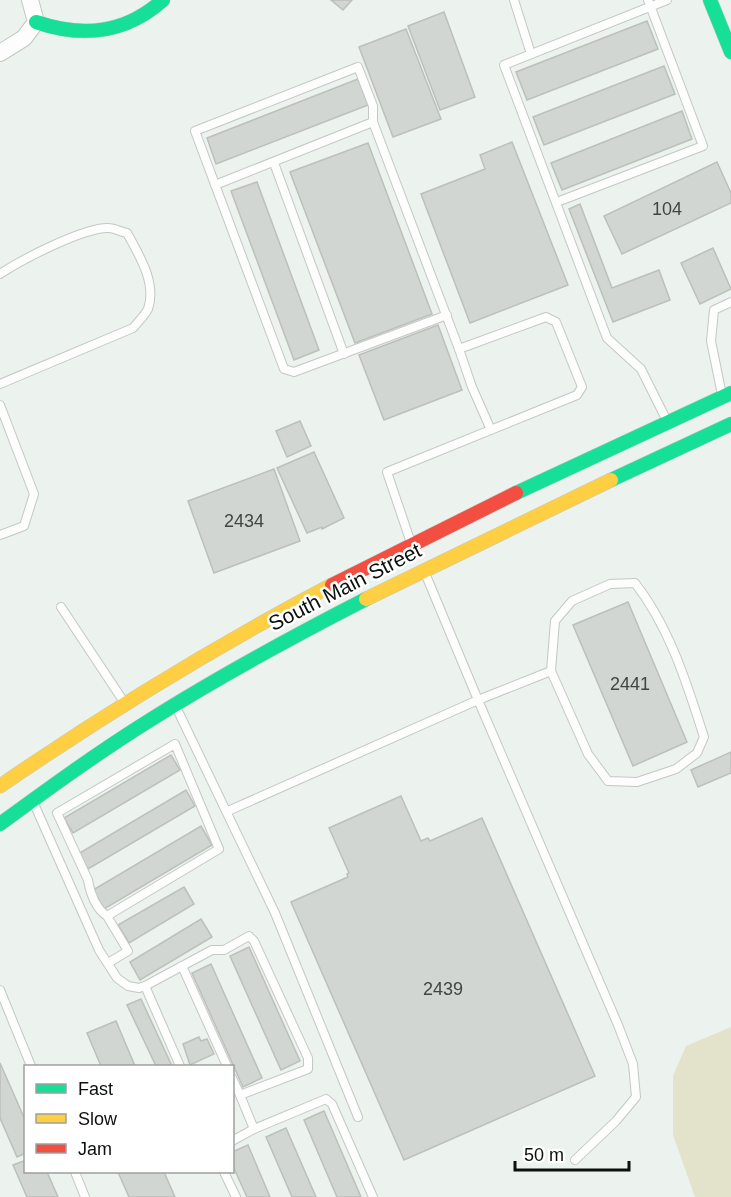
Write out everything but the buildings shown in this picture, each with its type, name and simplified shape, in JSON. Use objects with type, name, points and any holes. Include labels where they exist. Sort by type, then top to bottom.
[{"type":"main road","points":[[36,22],[69,31],[100,30],[123,24],[147,13],[163,0]]},
{"type":"main road","points":[[710,0],[731,52]]},
{"type":"main road","name":"South Main Street","points":[[0,824],[173,701],[295,635],[418,557],[667,423],[727,395]]},
{"type":"main road","name":"South Main Street","points":[[0,786],[58,744],[124,702],[164,683],[282,610],[418,557],[509,527],[731,424]]},
{"type":"street","points":[[0,53],[24,38],[36,22],[30,0]]},
{"type":"lane","points":[[514,0],[531,54]]},
{"type":"lane","points":[[667,0],[649,3],[504,65],[607,338],[641,369],[667,423]]},
{"type":"lane","points":[[557,202],[703,146],[649,3]]},
{"type":"lane","points":[[447,315],[294,372],[284,369],[195,131],[358,67],[373,106],[373,122],[447,315],[472,387],[491,430]]},
{"type":"lane","points":[[215,185],[373,122]]},
{"type":"lane","points":[[274,163],[344,354]]},
{"type":"lane","points":[[0,274],[81,234],[109,228],[127,233],[141,259],[151,289],[147,310],[133,328],[0,384]]},
{"type":"lane","points":[[727,395],[711,341],[714,310],[731,302]]},
{"type":"lane","points":[[459,349],[546,317],[556,322],[582,387],[577,395],[387,472],[418,557],[633,1064],[636,1097],[616,1121],[575,1160]]},
{"type":"lane","points":[[0,405],[34,494],[24,526],[0,535]]},
{"type":"lane","points":[[635,583],[651,604],[678,661],[704,737],[697,753],[676,769],[637,782],[608,781],[588,754],[551,671],[555,621],[572,602],[610,584],[635,583]]},
{"type":"lane","points":[[60,607],[124,702]]},
{"type":"lane","points":[[228,811],[478,700],[551,671]]},
{"type":"lane","points":[[173,701],[228,811],[275,913],[358,1117]]},
{"type":"lane","points":[[107,916],[219,849],[174,744],[57,813],[88,880],[89,890],[128,951],[108,963]]},
{"type":"lane","points":[[32,801],[99,950],[117,978],[128,986],[139,988],[145,986],[212,950],[224,950],[249,936],[254,941],[308,1058],[308,1069],[240,1095]]},
{"type":"lane","points":[[182,966],[227,1065]]},
{"type":"lane","points":[[145,986],[180,1065]]},
{"type":"lane","points":[[0,990],[32,1065]]},
{"type":"lane","points":[[234,1082],[254,1129]]},
{"type":"lane","points":[[234,1139],[326,1099],[332,1104],[373,1197]]},
{"type":"lane","points":[[75,1173],[85,1197]]},
{"type":"lane","points":[[224,1173],[236,1197]]},
{"type":"green space","points":[[731,1027],[731,1197],[695,1197],[673,1135],[673,1076],[686,1046]]},
{"type":"traffic: fast","points":[[36,22],[70,30],[103,30],[134,20],[163,0]]},
{"type":"traffic: fast","points":[[710,0],[731,52]]},
{"type":"traffic: fast","points":[[516,493],[731,393]]},
{"type":"traffic: fast","points":[[611,480],[731,424]]},
{"type":"traffic: fast","points":[[0,824],[91,759],[174,705],[255,658],[366,599]]},
{"type":"traffic: slow","points":[[366,599],[611,480]]},
{"type":"traffic: slow","points":[[0,786],[163,681],[332,585]]},
{"type":"traffic: jam","points":[[332,585],[516,493]]}]
